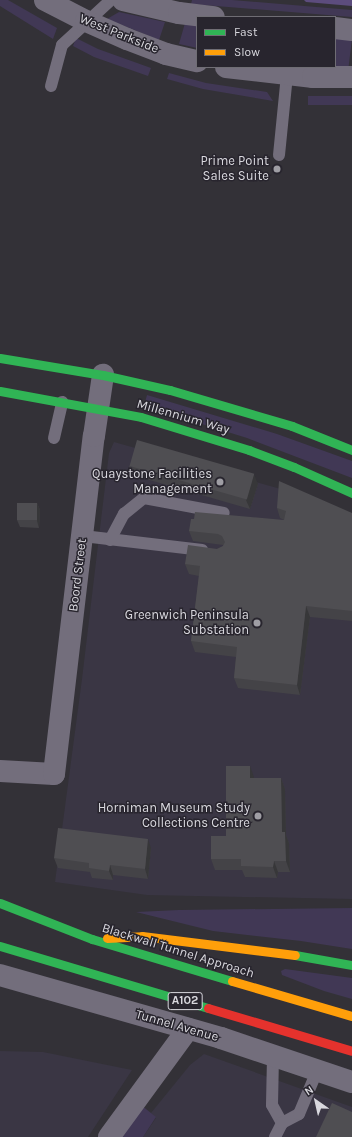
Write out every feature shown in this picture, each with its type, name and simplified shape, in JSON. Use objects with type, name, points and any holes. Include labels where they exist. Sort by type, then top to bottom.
[{"type":"main road","name":"Millennium Way","points":[[0,358],[103,375],[170,390],[292,426],[352,450]]},
{"type":"main road","name":"Millennium Way","points":[[0,392],[98,408],[141,417],[249,450],[294,467],[352,493]]},
{"type":"main road","name":"Blackwall Tunnel Approach","points":[[0,903],[92,939],[352,1016]]},
{"type":"main road","points":[[92,939],[142,936],[287,954],[352,966]]},
{"type":"main road","name":"A102","points":[[0,946],[352,1050]]},
{"type":"street","name":"West Parkside","points":[[45,0],[86,22],[160,51],[196,61]]},
{"type":"street","points":[[123,0],[179,13],[205,16]]},
{"type":"street","points":[[336,28],[352,30]]},
{"type":"street","points":[[234,68],[313,77],[352,77]]},
{"type":"street","name":"Boord Street","points":[[0,772],[23,773],[53,778],[103,375]]},
{"type":"street","name":"Tunnel Avenue","points":[[0,975],[188,1030],[221,1038],[273,1057],[352,1082]]},
{"type":"street","points":[[109,1137],[139,1094],[188,1030]]},
{"type":"lane","points":[[51,86],[62,45],[111,0]]},
{"type":"lane","points":[[279,155],[287,75]]},
{"type":"lane","points":[[54,438],[62,402]]},
{"type":"lane","points":[[110,540],[124,514],[144,498],[224,513]]},
{"type":"lane","points":[[83,536],[214,551]]},
{"type":"lane","points":[[273,1057],[272,1105],[282,1123]]},
{"type":"lane","points":[[275,1137],[282,1123],[298,1114],[316,1071]]},
{"type":"shaded area","points":[[0,0],[8,0],[57,28],[53,39],[0,6]]},
{"type":"shaded area","points":[[192,0],[232,0],[352,10],[352,17],[191,4]]},
{"type":"shaded area","points":[[304,0],[352,0],[352,6],[306,2]]},
{"type":"shaded area","points":[[119,12],[165,22],[159,40],[107,19]]},
{"type":"shaded area","points":[[185,23],[196,24],[196,48],[179,44]]},
{"type":"shaded area","points":[[76,38],[98,49],[151,68],[148,76],[94,57],[73,46]]},
{"type":"shaded area","points":[[336,38],[352,40],[348,68],[336,66]]},
{"type":"shaded area","points":[[169,73],[206,83],[267,92],[273,101],[203,89],[167,79]]},
{"type":"shaded area","points":[[308,96],[352,96],[352,105],[308,105]]},
{"type":"shaded area","points":[[147,395],[277,434],[352,461],[352,478],[247,438],[144,406]]},
{"type":"shaded area","points":[[114,442],[320,500],[352,514],[352,899],[147,895],[55,882],[82,679],[109,453]]},
{"type":"shaded area","points":[[352,908],[352,949],[301,941],[213,931],[136,912],[179,910]]},
{"type":"shaded area","points":[[285,969],[352,978],[352,999],[324,991],[282,975],[281,971]]},
{"type":"shaded area","points":[[0,1051],[43,1052],[132,1070],[88,1137],[0,1137]]},
{"type":"shaded area","points":[[204,1054],[352,1107],[352,1137],[143,1137],[156,1118],[151,1113],[190,1065]]},
{"type":"shaded area","points":[[141,1105],[156,1117],[143,1137],[118,1137]]},
{"type":"building","points":[[137,440],[254,474],[247,500],[130,466]]},
{"type":"building","points":[[279,481],[352,513],[352,611],[306,606],[297,685],[234,678],[237,647],[191,641],[200,566],[185,564],[188,545],[217,549],[223,546],[225,542],[222,536],[218,534],[189,531],[191,519],[194,519],[195,512],[284,520],[286,511],[277,508]]},
{"type":"building","points":[[17,503],[37,503],[37,520],[17,520]]},
{"type":"building","name":"Horniman Museum Study Collections Centre","points":[[226,766],[250,766],[250,778],[281,778],[282,832],[285,832],[286,861],[274,861],[273,867],[241,866],[241,859],[211,859],[211,836],[226,836]]},
{"type":"building","points":[[58,828],[148,839],[145,869],[110,865],[109,871],[89,868],[89,863],[54,858]]},
{"type":"building","points":[[332,1103],[352,1112],[352,1137],[316,1137]]},
{"type":"traffic: fast","points":[[0,358],[103,375],[170,390],[292,426],[352,450]]},
{"type":"traffic: fast","points":[[0,391],[141,417],[249,450],[294,467],[352,493]]},
{"type":"traffic: fast","points":[[0,903],[92,939],[232,981]]},
{"type":"traffic: fast","points":[[0,946],[208,1008]]},
{"type":"traffic: fast","points":[[295,955],[352,965]]},
{"type":"traffic: slow","points":[[107,938],[142,936],[295,955]]},
{"type":"traffic: slow","points":[[232,981],[352,1016]]},
{"type":"traffic: jam","points":[[208,1008],[352,1051]]},
{"type":"place","name":"Prime Point Sales Suite","points":[[277,169]]},
{"type":"place","name":"Quaystone Facilities Management","points":[[220,482]]},
{"type":"place","name":"Greenwich Peninsula Substation","points":[[257,623]]},
{"type":"place","name":"Horniman Museum Study Collections Centre","points":[[258,816]]}]
